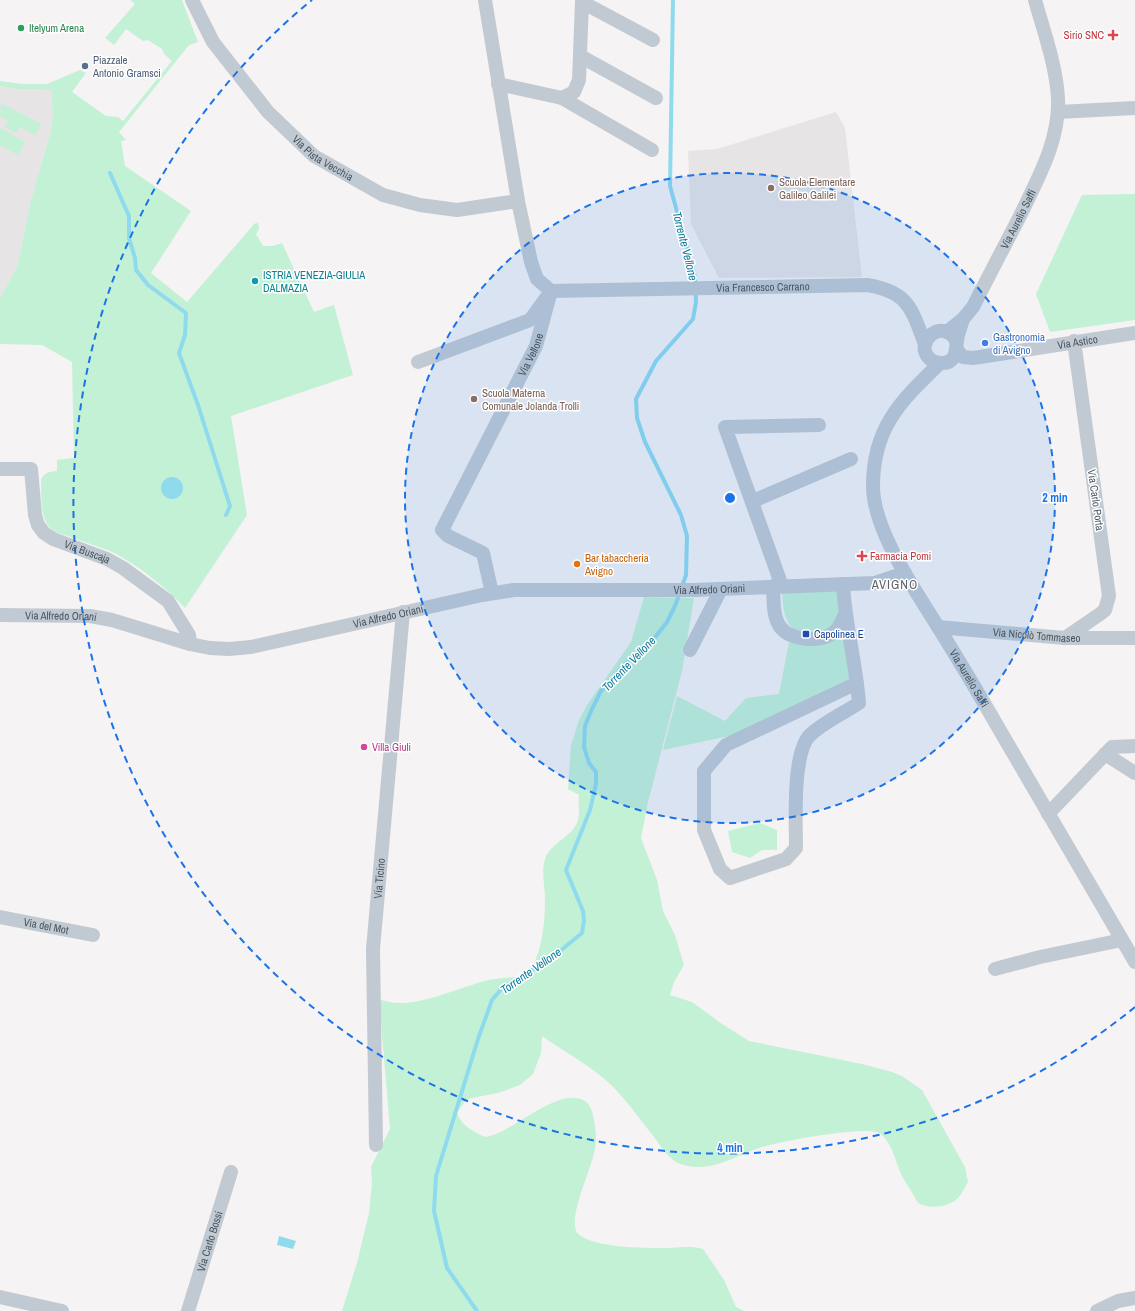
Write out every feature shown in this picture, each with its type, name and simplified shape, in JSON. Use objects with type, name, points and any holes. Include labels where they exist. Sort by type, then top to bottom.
[{"type":"street","name":"Via Pista Vecchia","points":[[192,0],[212,42],[268,112],[314,156],[383,195],[420,204],[456,210],[518,201]]},
{"type":"street","points":[[418,362],[530,320],[550,291],[537,280],[531,262],[518,201],[485,0]]},
{"type":"street","name":"Via Aurelio Saffi","points":[[1035,0],[1055,76],[1058,112],[1051,148],[1036,183],[973,307],[950,339],[955,356],[943,363],[916,386],[894,410],[887,423],[873,473],[873,489],[877,513],[898,562],[938,627],[1135,962]]},
{"type":"street","points":[[562,98],[574,92],[579,80],[582,2],[653,40]]},
{"type":"street","points":[[580,56],[656,98]]},
{"type":"street","points":[[498,84],[562,98],[652,150]]},
{"type":"street","points":[[1058,112],[1135,108]]},
{"type":"street","name":"Via Francesco Carrano","points":[[550,291],[867,285],[894,292],[900,296],[914,316],[926,350]]},
{"type":"street","name":"Via Vellone","points":[[492,593],[484,553],[448,536],[442,530],[536,346],[550,291]]},
{"type":"street","name":"Via Francesco Carrano","points":[[914,316],[950,339]]},
{"type":"street","name":"Via Astico","points":[[943,363],[956,364],[967,362],[973,358],[1074,341],[1135,333]]},
{"type":"street","name":"Via Aurelio Saffi","points":[[916,386],[930,335],[950,339]]},
{"type":"street","points":[[950,339],[963,357],[973,358]]},
{"type":"street","name":"Via Carlo Porta","points":[[1065,638],[1105,610],[1108,596],[1074,341]]},
{"type":"street","points":[[926,350],[930,359],[943,363]]},
{"type":"street","points":[[819,425],[725,427],[753,501],[777,586],[774,612],[780,627],[790,636],[823,638],[832,634],[839,627],[845,616]]},
{"type":"street","points":[[753,501],[851,459]]},
{"type":"street","name":"Via Buscaja","points":[[0,469],[31,470],[35,515],[38,525],[44,533],[53,539],[108,559],[123,568],[162,597],[168,602],[189,635],[190,644]]},
{"type":"street","name":"Via Alfredo Oriani","points":[[0,615],[90,616],[112,620],[190,644],[210,648],[229,649],[252,647],[403,612],[492,593],[514,590],[694,590],[875,583],[905,574]]},
{"type":"street","points":[[843,584],[845,616],[857,683],[859,703],[810,735],[801,750],[796,799],[796,848],[786,859],[730,878],[720,869],[704,830],[704,771],[726,744],[857,683]]},
{"type":"street","points":[[690,650],[722,589]]},
{"type":"street","name":"Via Ticino","points":[[376,1145],[373,949],[403,612]]},
{"type":"street","name":"Via Nicolò Tommaseo","points":[[938,627],[1065,638],[1135,638]]},
{"type":"street","points":[[1048,814],[1114,746],[1135,746]]},
{"type":"street","points":[[1105,754],[1135,773]]},
{"type":"street","name":"Via del Mot","points":[[0,917],[93,935]]},
{"type":"street","points":[[996,969],[1040,957],[1122,940]]},
{"type":"street","name":"Via Carlo Bossi","points":[[188,1311],[230,1172]]},
{"type":"street","points":[[0,1297],[62,1311]]},
{"type":"street","points":[[1097,1311],[1118,1301],[1135,1298]]},
{"type":"shaded area","points":[[0,86],[16,89],[51,90],[53,115],[50,134],[31,200],[17,267],[0,298]]},
{"type":"shaded area","name":"Scuola Elementare Galileo Galilei","points":[[836,112],[845,128],[862,277],[719,278],[691,224],[688,151],[717,149]]},
{"type":"green space","points":[[130,0],[182,0],[198,42],[189,45],[119,132],[126,140],[121,141],[125,166],[191,211],[151,273],[187,302],[255,223],[256,224],[258,222],[259,229],[256,234],[263,246],[273,246],[282,243],[314,312],[334,305],[353,375],[231,416],[247,515],[185,608],[150,576],[119,556],[103,548],[55,532],[50,527],[43,515],[41,480],[45,474],[57,471],[57,460],[74,458],[72,362],[42,345],[0,344],[0,298],[17,267],[31,200],[50,134],[53,115],[51,90],[16,89],[0,86],[0,81],[23,84],[47,84],[80,70],[86,73],[72,92],[106,116],[118,117],[123,121],[172,61],[164,54],[162,49],[148,40],[143,41],[126,29],[114,45],[105,38],[135,4]]},
{"type":"green space","points":[[1,103],[41,124],[35,135],[20,127],[16,133],[5,127],[8,121],[0,116]]},
{"type":"green space","points":[[0,128],[25,142],[18,155],[0,145]]},
{"type":"green space","points":[[1135,194],[1135,320],[1050,332],[1036,294],[1082,195]]},
{"type":"green space","points":[[840,588],[840,608],[838,617],[826,632],[796,632],[788,623],[784,613],[782,590]]},
{"type":"green space","points":[[644,597],[694,598],[682,671],[648,802],[641,838],[657,880],[663,911],[675,935],[684,965],[674,982],[670,995],[692,1002],[722,1024],[749,1041],[862,1064],[902,1076],[922,1090],[965,1167],[968,1182],[959,1196],[949,1204],[933,1207],[918,1203],[901,1174],[893,1153],[885,1138],[881,1134],[873,1131],[843,1132],[786,1141],[752,1150],[724,1162],[705,1167],[684,1165],[670,1158],[630,1106],[609,1083],[588,1066],[542,1036],[541,1053],[533,1074],[520,1085],[498,1093],[467,1099],[457,1112],[461,1121],[472,1130],[485,1137],[497,1134],[549,1104],[562,1099],[574,1098],[585,1101],[589,1105],[592,1112],[596,1141],[592,1161],[577,1206],[575,1226],[577,1233],[594,1242],[618,1246],[655,1248],[689,1247],[703,1249],[724,1280],[736,1307],[744,1311],[342,1311],[357,1263],[369,1213],[372,1184],[371,1167],[390,1129],[379,999],[404,1003],[419,1001],[489,980],[528,975],[537,958],[542,938],[545,899],[543,869],[545,859],[552,848],[572,831],[579,817],[579,795],[568,789],[571,745],[579,720],[587,705],[631,642]]},
{"type":"green space","points":[[843,634],[851,678],[734,735],[663,750],[677,696],[725,721],[746,698],[779,694],[789,642],[817,646],[836,639]]},
{"type":"green space","points":[[760,823],[777,830],[777,850],[762,850],[750,858],[732,852],[728,831]]},
{"type":"water","points":[[172,477],[176,478],[182,484],[182,492],[176,498],[172,499],[168,498],[162,492],[161,488],[162,484],[168,478]]},
{"type":"water","points":[[279,1236],[296,1241],[293,1249],[277,1245]]},
{"type":"waterway","name":"Torrente Vellone","points":[[477,1311],[447,1268],[434,1211],[436,1176],[478,1039],[492,1000],[502,988],[549,960],[582,933],[584,920],[583,911],[566,870],[590,810],[596,784],[596,772],[589,763],[584,747],[585,726],[601,691],[625,664],[649,645],[667,622],[675,606],[686,575],[687,536],[681,515],[645,442],[637,418],[636,399],[656,361],[693,319],[696,302],[695,277],[670,186],[673,0]]},
{"type":"waterway","points":[[110,173],[129,216],[129,238],[135,258],[136,270],[148,285],[186,313],[185,335],[179,353],[198,405],[230,506],[226,515]]},
{"type":"place","name":"Itelyum Arena","points":[[21,28]]},
{"type":"place","name":"Sirio SNC","points":[[1113,35]]},
{"type":"place","name":"Piazzale Antonio Gramsci","points":[[85,66]]},
{"type":"place","name":"Scuola Elementare Galileo Galilei","points":[[771,188]]},
{"type":"place","name":"ISTRIA VENEZIA-GIULIA DALMAZIA","points":[[255,281]]},
{"type":"place","name":"Gastronomia di Avigno","points":[[985,343]]},
{"type":"place","name":"Scuola Materna Comunale Jolanda Trolli","points":[[474,399]]},
{"type":"place","name":"Farmacia Pomi","points":[[862,556]]},
{"type":"place","name":"Bar tabaccheria Avigno","points":[[577,564]]},
{"type":"place","name":"Capolinea E","points":[[806,634]]},
{"type":"place","name":"Villa Giuli","points":[[364,747]]},
{"type":"district","name":"AVIGNO","points":[[895,584]]}]
